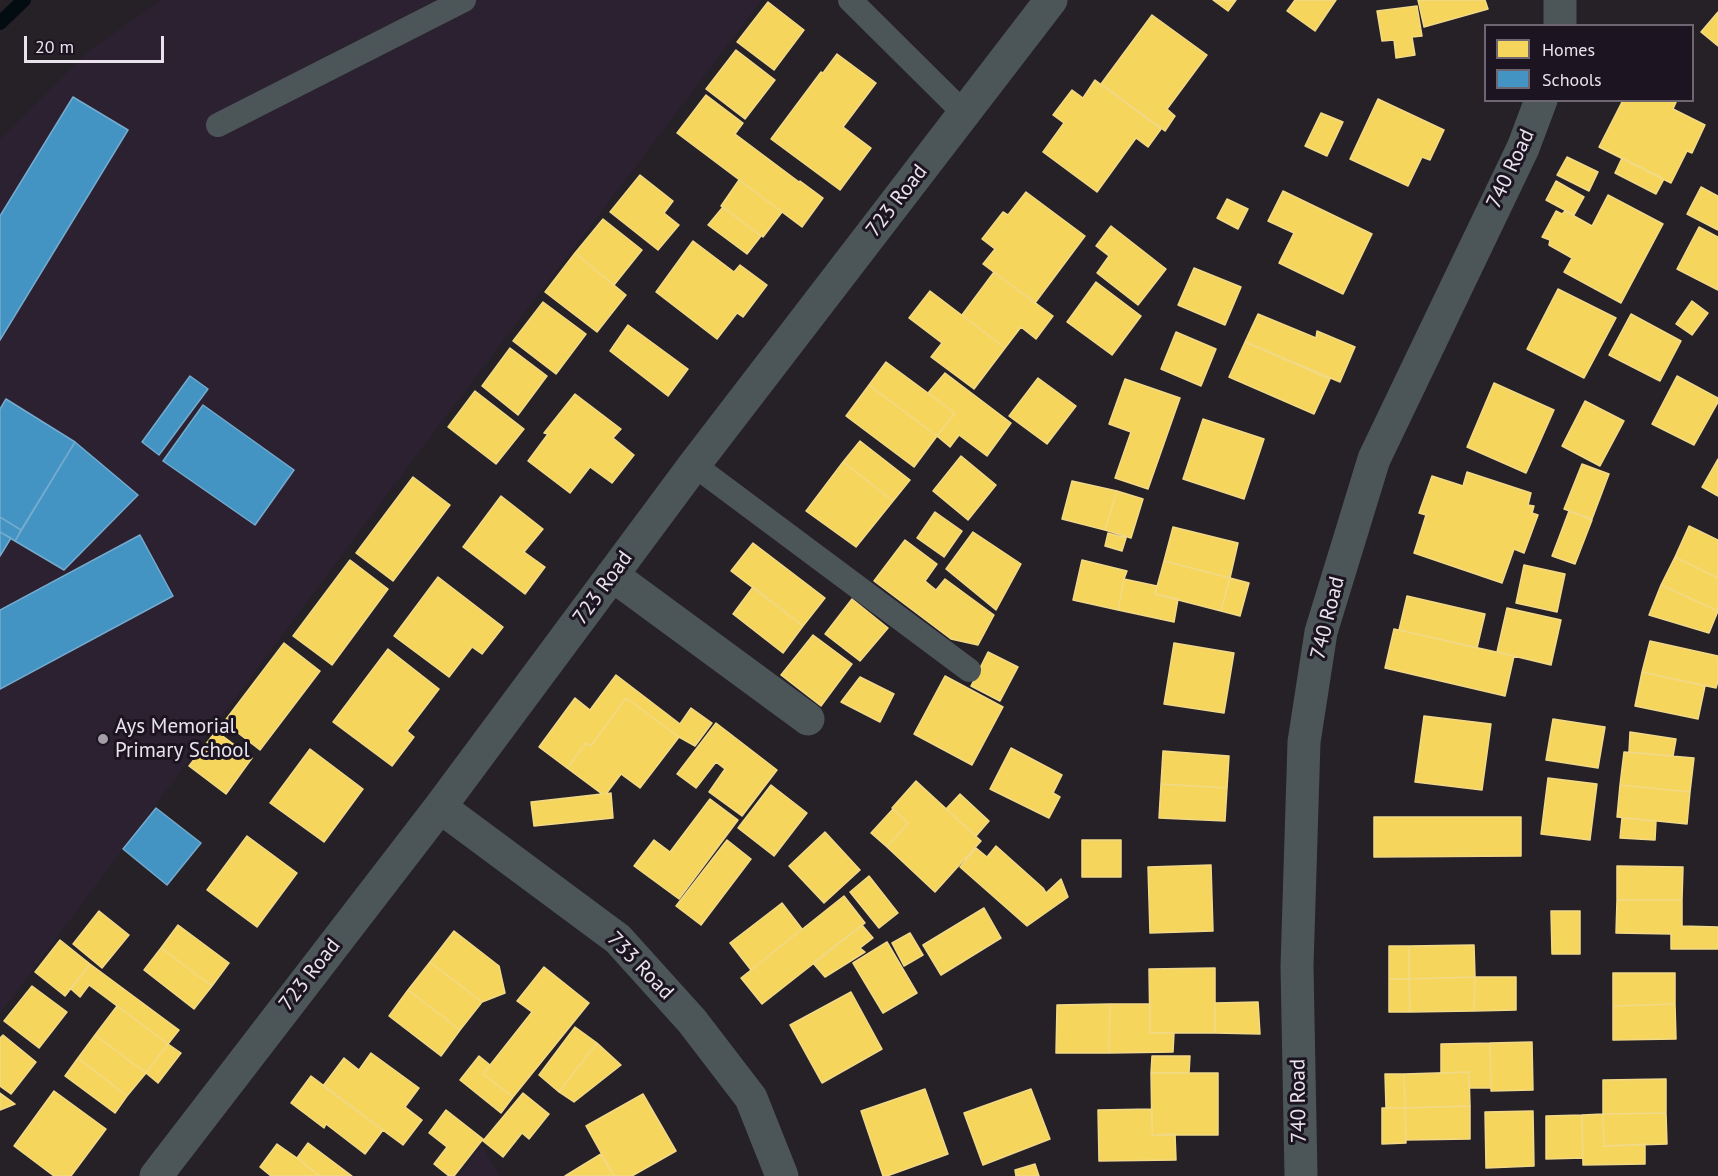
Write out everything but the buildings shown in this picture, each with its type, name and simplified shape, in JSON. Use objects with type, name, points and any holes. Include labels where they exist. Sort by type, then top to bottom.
[{"type":"street","name":"723 Road","points":[[156,1176],[440,807],[694,465],[1051,0]]},
{"type":"street","points":[[1560,0],[1560,24]]},
{"type":"street","name":"740 Road","points":[[1301,1176],[1297,966],[1304,742],[1321,632],[1374,459],[1522,148],[1540,102]]},
{"type":"street","points":[[612,575],[808,719]]},
{"type":"street","name":"733 Road","points":[[440,807],[618,939],[692,1021],[751,1098],[782,1176]]},
{"type":"lane","points":[[218,125],[464,0]]},
{"type":"lane","points":[[850,0],[964,113]]},
{"type":"lane","points":[[694,465],[969,670]]},
{"type":"shaded area","name":"Ays Memorial Primary School","points":[[161,0],[762,0],[410,464],[0,1014],[0,139],[91,49]]},
{"type":"shaded area","points":[[482,1145],[500,1176],[458,1176]]},
{"type":"waterway","points":[[0,23],[24,0]]},
{"type":"place","name":"Ays Memorial Primary School","points":[[103,739]]}]
